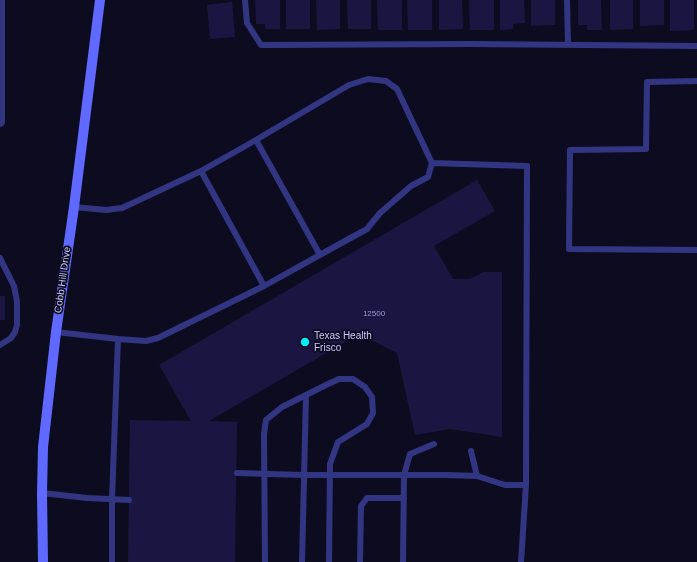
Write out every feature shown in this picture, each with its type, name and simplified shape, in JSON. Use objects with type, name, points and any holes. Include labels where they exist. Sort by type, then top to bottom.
[{"type":"street","points":[[0,0],[0,122]]},
{"type":"street","name":"Cobb Hill Drive","points":[[43,562],[42,447],[100,0]]},
{"type":"lane","points":[[245,0],[247,23],[261,45],[697,46]]},
{"type":"lane","points":[[567,0],[568,45]]},
{"type":"lane","points":[[56,332],[146,341],[158,338],[264,286],[367,229],[380,213],[411,186],[428,177],[432,163],[397,89],[386,80],[368,79],[348,85],[256,140],[201,170],[122,208],[106,210],[74,207]]},
{"type":"lane","points":[[697,81],[647,82],[646,150],[570,150],[569,241],[569,249],[697,250]]},
{"type":"lane","points":[[256,140],[320,255]]},
{"type":"lane","points":[[432,163],[527,166],[526,485],[521,562]]},
{"type":"lane","points":[[201,170],[264,286]]},
{"type":"lane","points":[[0,258],[14,286],[17,302],[17,325],[11,338],[0,345]]},
{"type":"lane","points":[[112,562],[112,499],[118,339]]},
{"type":"lane","points":[[265,562],[264,434],[266,420],[282,407],[339,379],[354,379],[365,387],[372,397],[373,413],[367,424],[338,442],[330,464],[329,562]]},
{"type":"lane","points":[[302,562],[306,395]]},
{"type":"lane","points":[[403,562],[404,475],[410,454],[434,444]]},
{"type":"lane","points":[[471,451],[477,476]]},
{"type":"lane","points":[[236,473],[477,476],[505,485],[526,485]]},
{"type":"lane","points":[[42,492],[129,500]]},
{"type":"lane","points":[[360,562],[361,506],[367,498],[404,498]]},
{"type":"building","points":[[255,0],[280,0],[280,29],[265,29],[265,24],[256,24]]},
{"type":"building","points":[[286,0],[310,0],[310,29],[286,29]]},
{"type":"building","points":[[316,0],[340,0],[340,29],[317,30]]},
{"type":"building","points":[[347,0],[371,0],[371,29],[348,29]]},
{"type":"building","points":[[377,0],[402,0],[402,30],[378,30]]},
{"type":"building","points":[[407,0],[432,0],[432,30],[408,30]]},
{"type":"building","points":[[439,0],[462,0],[463,29],[439,30]]},
{"type":"building","points":[[469,0],[494,0],[494,30],[470,30]]},
{"type":"building","points":[[500,0],[524,0],[525,23],[513,24],[513,29],[500,30]]},
{"type":"building","points":[[531,0],[555,0],[555,25],[531,26]]},
{"type":"building","points":[[578,0],[601,0],[602,30],[587,30],[587,25],[578,25]]},
{"type":"building","points":[[610,0],[633,0],[633,29],[610,30]]},
{"type":"building","points":[[640,0],[664,0],[664,25],[640,26]]},
{"type":"building","points":[[670,0],[694,0],[694,30],[670,31]]},
{"type":"building","points":[[232,2],[235,37],[210,39],[207,5]]},
{"type":"building","name":"Texas Health Frisco","points":[[477,180],[495,211],[434,246],[453,279],[470,279],[483,272],[502,272],[502,437],[450,429],[415,435],[397,353],[359,334],[209,421],[237,422],[235,562],[128,562],[130,420],[191,421],[159,365]]},
{"type":"building","points":[[0,296],[5,296],[5,320],[0,320]]},
{"type":"place","name":"Texas Health Frisco","points":[[305,342]]}]
